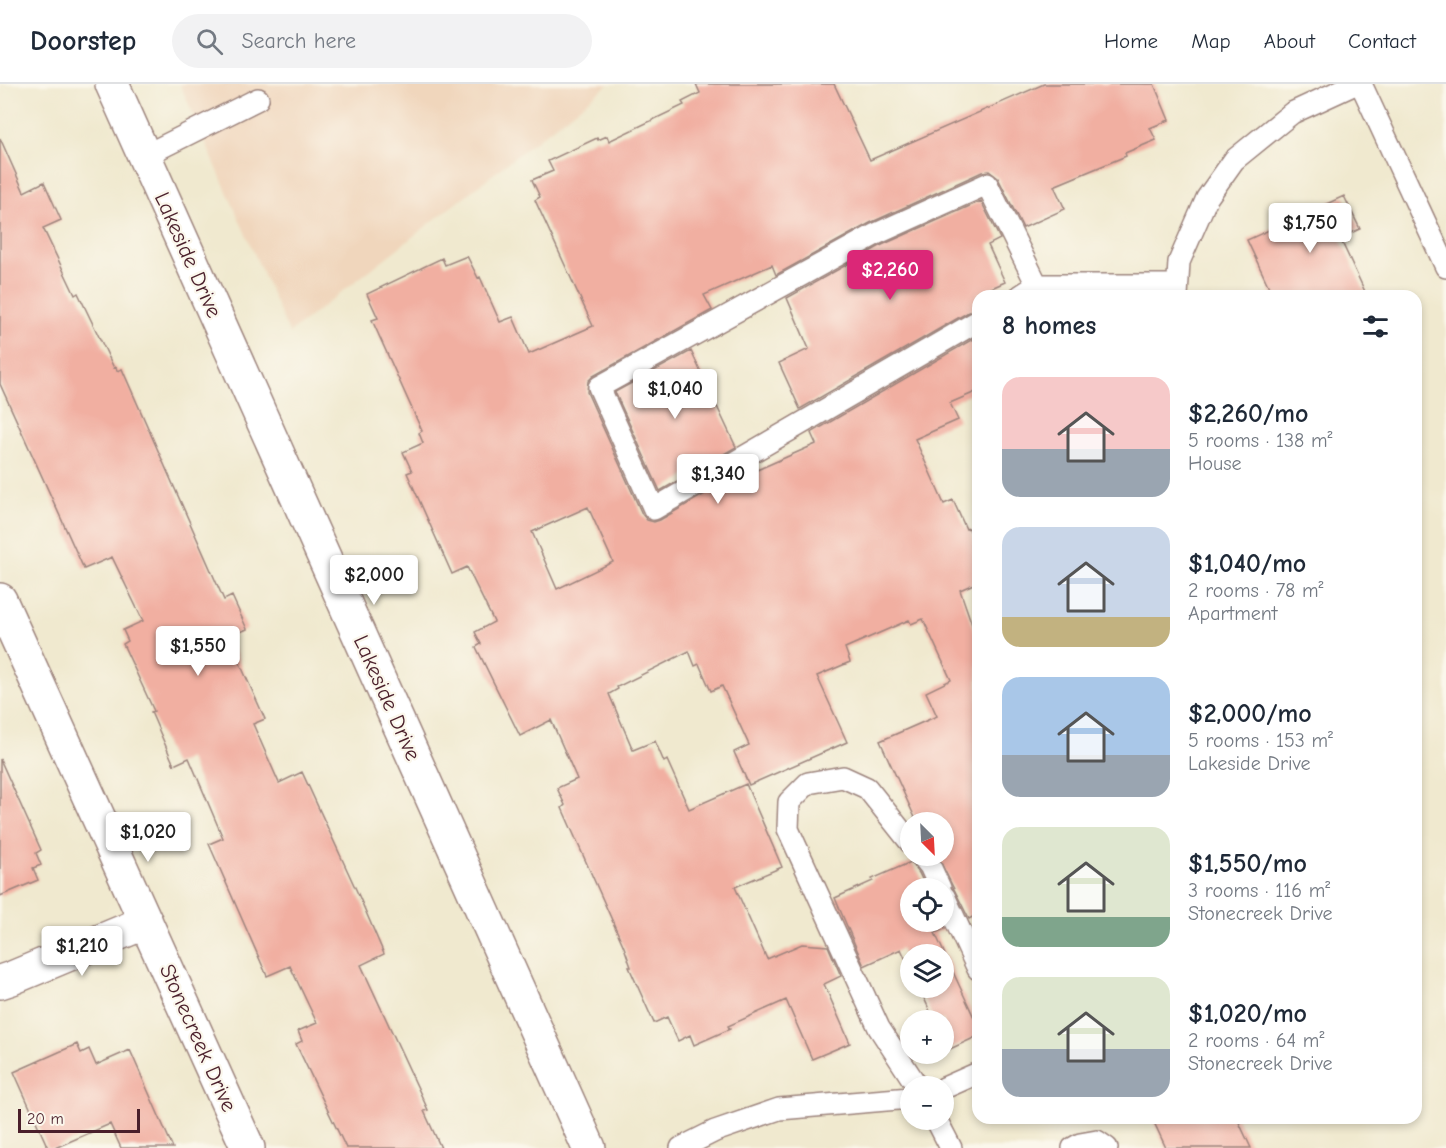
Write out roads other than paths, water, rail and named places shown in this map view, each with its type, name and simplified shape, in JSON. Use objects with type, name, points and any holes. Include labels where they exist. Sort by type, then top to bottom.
[{"type":"street","name":"Lakeside Drive","points":[[112,84],[590,1148]]},
{"type":"street","name":"Stonecreek Drive","points":[[0,600],[248,1148]]},
{"type":"street","points":[[0,982],[146,922]]},
{"type":"lane","points":[[972,324],[654,509],[599,387],[876,234],[987,184],[1028,290],[1177,290],[1179,262],[1207,198],[1234,160],[1292,113],[1355,84]]},
{"type":"lane","points":[[1361,84],[1446,267]]},
{"type":"lane","points":[[144,156],[258,99]]},
{"type":"lane","points":[[900,829],[867,788],[843,777],[808,783],[789,802],[788,829],[879,1028],[910,1076]]},
{"type":"lane","points":[[954,917],[972,956]]},
{"type":"lane","points":[[954,1084],[972,1076]]},
{"type":"lane","points":[[681,1148],[715,1131],[779,1109],[900,1099]]},
{"type":"lane","points":[[942,1130],[951,1148]]},
{"type":"lane","points":[[1073,1148],[1097,1141],[1107,1148]]}]
